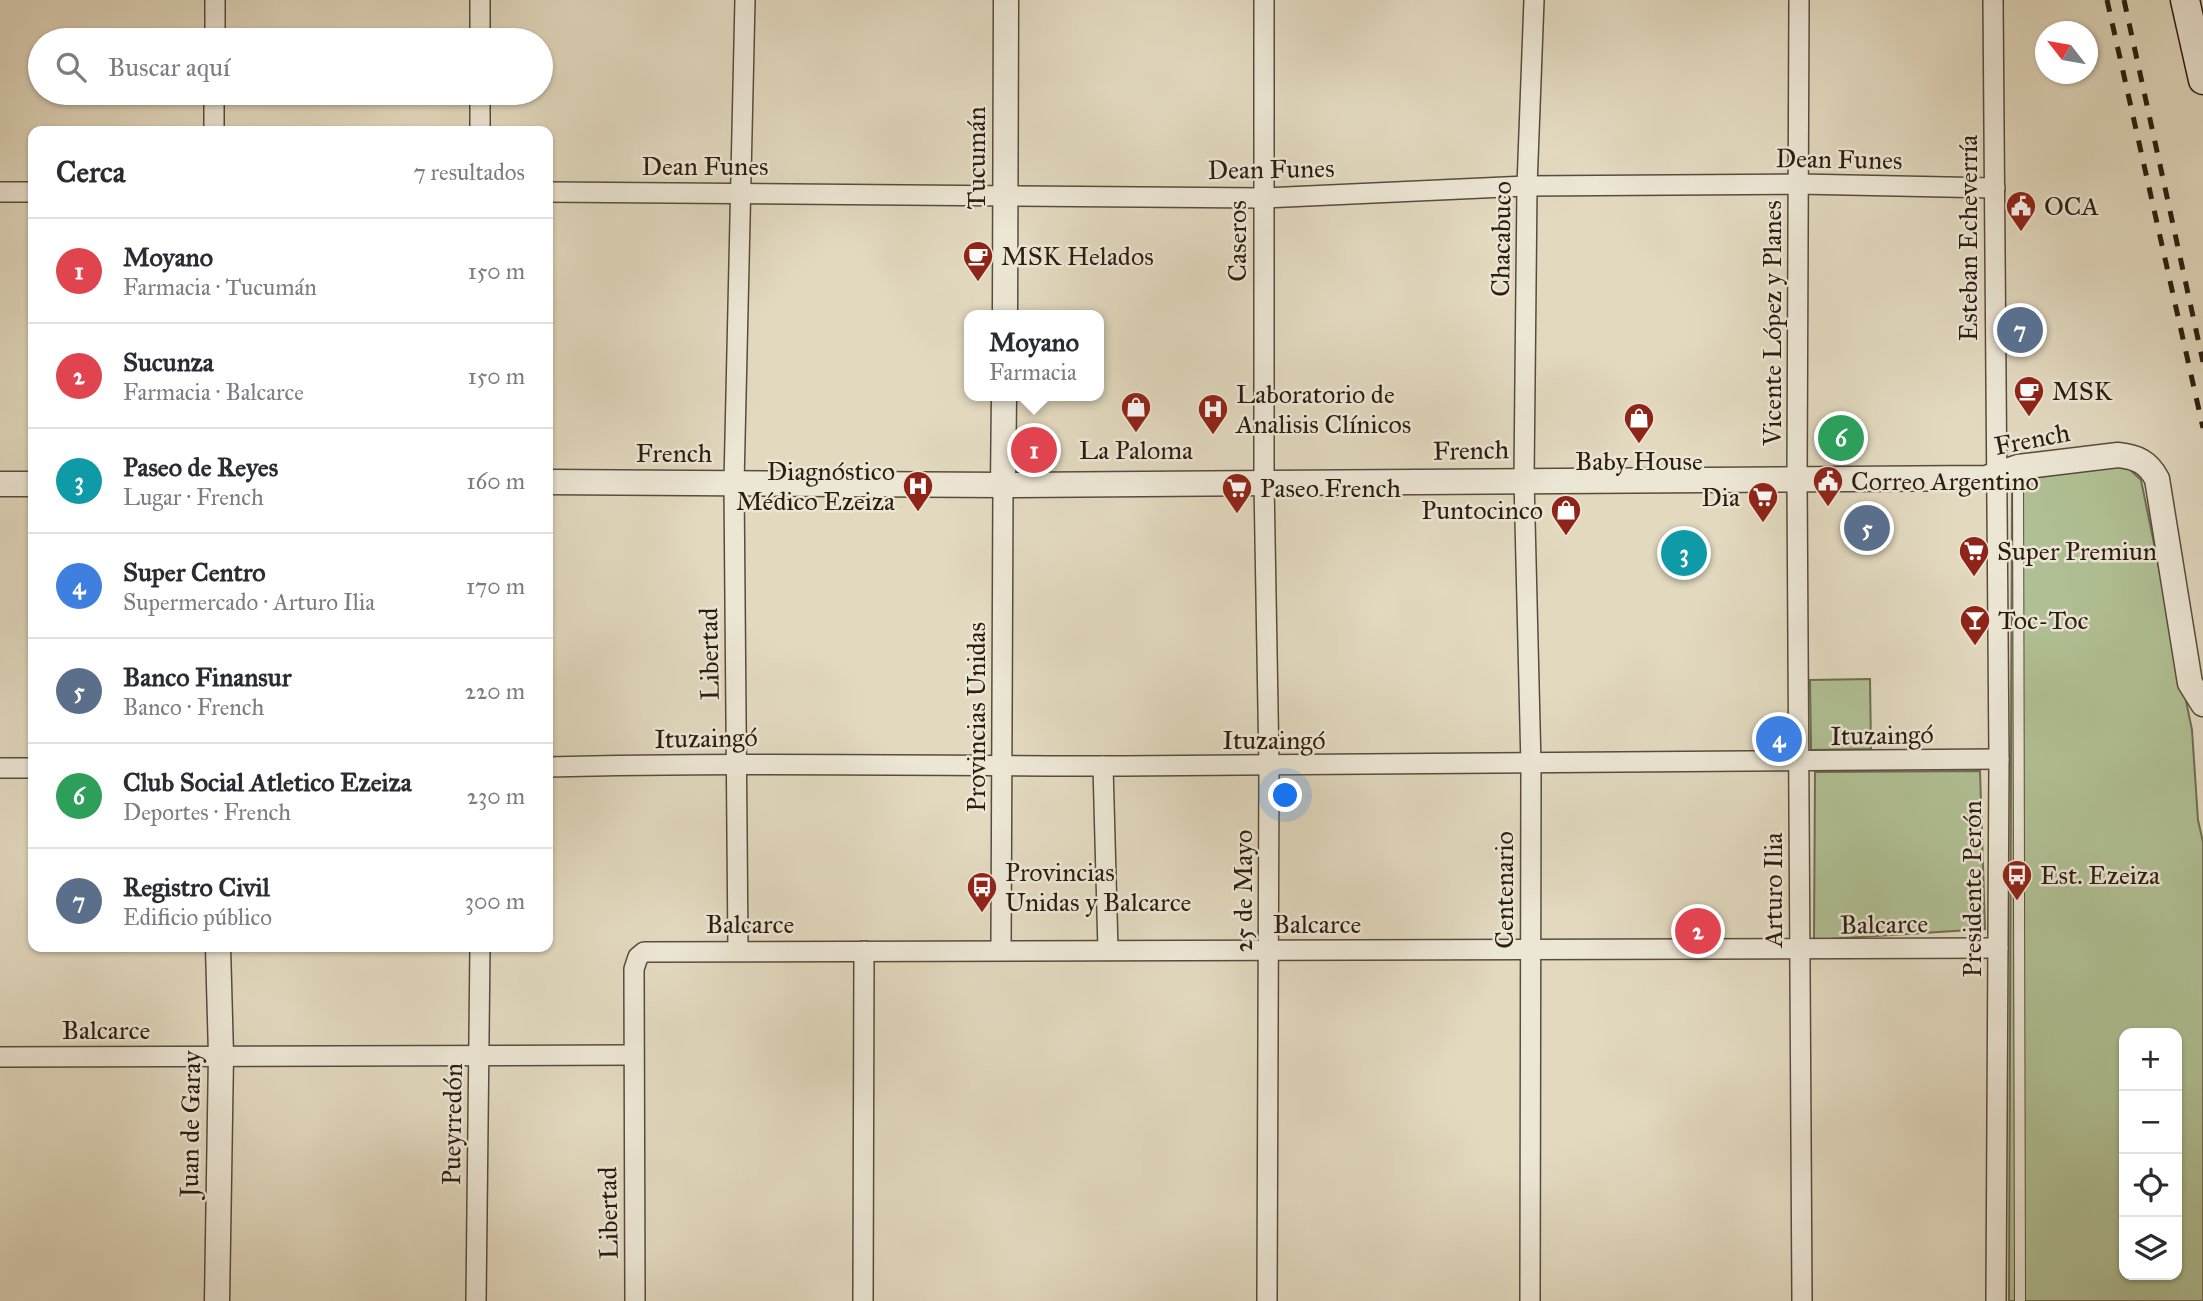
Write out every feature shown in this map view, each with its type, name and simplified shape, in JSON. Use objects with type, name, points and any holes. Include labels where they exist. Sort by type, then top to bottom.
[{"type":"main road","points":[[2185,0],[2203,80]]},
{"type":"street","points":[[215,0],[215,28]]},
{"type":"street","points":[[480,0],[480,28]]},
{"type":"street","name":"Libertad","points":[[738,950],[734,483],[745,0]]},
{"type":"street","name":"Tucumán","points":[[1005,310],[1006,0]]},
{"type":"street","name":"Caseros","points":[[1264,0],[1264,482]]},
{"type":"street","name":"Chacabuco","points":[[1524,479],[1527,186],[1534,0]]},
{"type":"street","name":"Vicente López y Planes","points":[[1797,479],[1799,0]]},
{"type":"street","name":"Esteban Echeverría","points":[[1993,0],[1995,476]]},
{"type":"street","points":[[214,105],[214,126]]},
{"type":"street","points":[[480,105],[480,126]]},
{"type":"street","name":"Dean Funes","points":[[553,192],[1263,198],[1527,186],[1799,184],[1995,188]]},
{"type":"street","points":[[0,192],[28,192]]},
{"type":"street","points":[[1003,485],[1004,401]]},
{"type":"street","name":"French","points":[[553,482],[1003,485],[1995,476],[2018,467],[2118,454],[2140,459],[2157,479],[2197,693]]},
{"type":"street","name":"Presidente Perón","points":[[1995,476],[2009,759],[2008,947],[1996,1301]]},
{"type":"street","name":"Centenario","points":[[1524,479],[1531,766],[1530,1301]]},
{"type":"street","name":"Arturo Ilia","points":[[1797,479],[1802,1301]]},
{"type":"street","name":"25 de Mayo","points":[[1264,482],[1269,766],[1267,1301]]},
{"type":"street","points":[[0,484],[28,484]]},
{"type":"street","name":"Provincias Unidas","points":[[1001,949],[1003,485]]},
{"type":"street","name":"Ituzaingó","points":[[553,767],[737,763],[1531,766],[2009,759]]},
{"type":"street","points":[[1103,766],[1108,950]]},
{"type":"street","points":[[0,768],[28,768]]},
{"type":"street","name":"Balcarce","points":[[638,957],[653,950],[1800,951],[2008,947]]},
{"type":"street","points":[[863,1301],[864,951]]},
{"type":"street","name":"Juan de Garay","points":[[217,1301],[221,1055],[218,952]]},
{"type":"street","name":"Pueyrredón","points":[[476,1301],[480,952]]},
{"type":"street","name":"Libertad","points":[[635,1301],[632,1055],[634,969],[638,957]]},
{"type":"street","name":"Balcarce","points":[[0,1057],[632,1055]]},
{"type":"lane","points":[[2009,759],[2018,467]]},
{"type":"lane","points":[[2008,947],[2020,1301]]},
{"type":"green space","points":[[2123,463],[2141,480],[2192,730],[2198,820],[2203,842],[2203,1301],[2009,1301],[2012,482]]},
{"type":"green space","points":[[1870,679],[1871,749],[1811,750],[1810,680]]},
{"type":"green space","points":[[1980,771],[1985,929],[1814,940],[1815,772]]},
{"type":"railway","points":[[2107,0],[2203,428]]},
{"type":"railway","points":[[2124,0],[2203,362]]},
{"type":"place","name":"OCA","points":[[2021,233]]},
{"type":"place","name":"MSK Helados","points":[[978,283]]},
{"type":"place","name":"Registro Civil","points":[[2020,330]]},
{"type":"place","name":"MSK","points":[[2029,418]]},
{"type":"place","name":"La Paloma","points":[[1136,434]]},
{"type":"place","name":"Laboratorio de Analisis Clínicos","points":[[1213,436]]},
{"type":"place","name":"Club Social Atletico Ezeiza","points":[[1841,438]]},
{"type":"place","name":"Baby House","points":[[1639,445]]},
{"type":"place","name":"Moyano","points":[[1034,450]]},
{"type":"place","name":"Correo Argentino","points":[[1828,508]]},
{"type":"place","name":"Diagnóstico Médico Ezeiza","points":[[918,513]]},
{"type":"place","name":"Paseo French","points":[[1237,515]]},
{"type":"place","name":"Dia","points":[[1763,524]]},
{"type":"place","name":"Banco Finansur","points":[[1867,528]]},
{"type":"place","name":"Puntocinco","points":[[1566,537]]},
{"type":"place","name":"Paseo de Reyes","points":[[1684,553]]},
{"type":"place","name":"Super Premiun","points":[[1974,578]]},
{"type":"place","name":"Toc-Toc","points":[[1975,647]]},
{"type":"place","name":"Super Centro","points":[[1779,739]]},
{"type":"place","name":"Est. Ezeiza","points":[[2017,902]]},
{"type":"place","name":"Provincias Unidas y Balcarce","points":[[982,914]]},
{"type":"place","name":"Sucunza","points":[[1698,931]]}]
